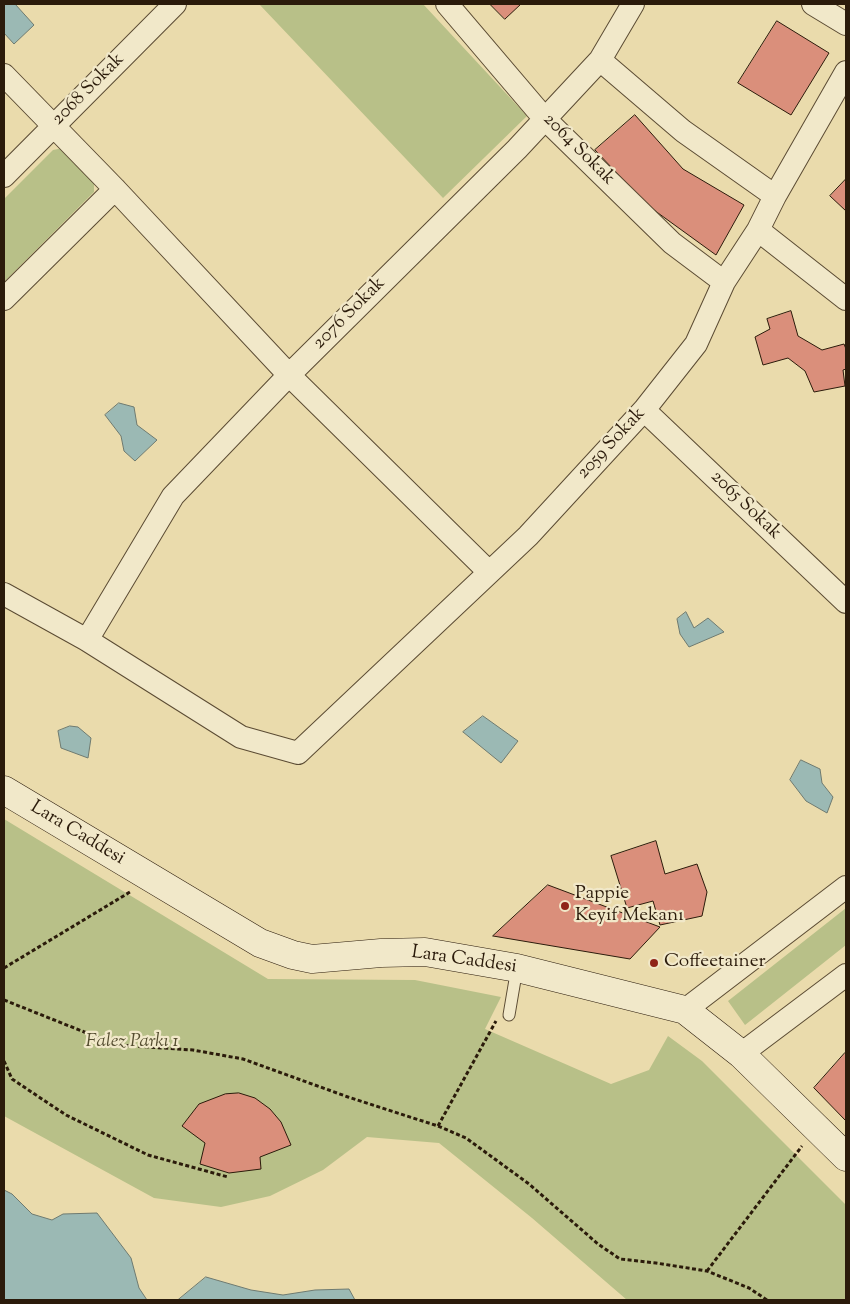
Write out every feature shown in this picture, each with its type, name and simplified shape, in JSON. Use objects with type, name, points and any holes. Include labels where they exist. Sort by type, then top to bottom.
[{"type":"street","name":"2068 Sokak","points":[[4,176],[175,4]]},
{"type":"street","name":"2064 Sokak","points":[[447,4],[544,118],[672,243],[724,282]]},
{"type":"street","name":"2076 Sokak","points":[[87,640],[173,496],[289,375],[517,149],[600,60],[633,4]]},
{"type":"street","points":[[812,4],[846,24]]},
{"type":"street","points":[[600,60],[683,131],[775,196]]},
{"type":"street","name":"2059 Sokak","points":[[87,640],[241,737],[298,753],[528,536],[644,410],[696,344],[724,282],[758,230],[775,196],[846,72]]},
{"type":"street","points":[[4,75],[115,189],[289,375],[489,572]]},
{"type":"street","points":[[4,299],[115,189]]},
{"type":"street","points":[[758,230],[846,299]]},
{"type":"street","name":"2065 Sokak","points":[[644,410],[846,602]]},
{"type":"street","points":[[4,594],[87,640]]},
{"type":"street","name":"Lara Caddesi","points":[[4,790],[268,946],[312,958],[425,952],[517,968],[685,1010],[741,1054],[846,1157]]},
{"type":"street","points":[[685,1010],[846,887]]},
{"type":"street","points":[[741,1054],[846,975]]},
{"type":"lane","points":[[509,1015],[517,968]]},
{"type":"path","points":[[4,968],[131,891]]},
{"type":"path","points":[[4,1000],[117,1045],[193,1050],[243,1059],[348,1097],[438,1126],[466,1138],[529,1184],[598,1244],[620,1259],[656,1262],[707,1271],[749,1288],[767,1300]]},
{"type":"path","points":[[438,1126],[497,1020]]},
{"type":"path","points":[[4,1061],[12,1079],[66,1115],[148,1155],[228,1177]]},
{"type":"path","points":[[707,1271],[804,1143]]},
{"type":"green space","points":[[259,4],[423,4],[527,116],[443,198]]},
{"type":"green space","points":[[63,148],[94,182],[94,192],[4,282],[4,199],[53,150]]},
{"type":"green space","name":"Falez Parkı 1","points":[[4,819],[268,979],[415,980],[501,997],[485,1029],[611,1084],[649,1070],[668,1036],[702,1061],[846,1205],[846,1300],[627,1300],[532,1218],[439,1143],[367,1137],[323,1170],[270,1196],[221,1207],[154,1198],[4,1116]]},
{"type":"green space","points":[[846,908],[846,945],[745,1025],[728,1001]]},
{"type":"water","points":[[4,4],[15,4],[34,25],[14,44],[4,33]]},
{"type":"water","points":[[119,403],[134,407],[137,425],[157,440],[135,461],[124,451],[121,436],[105,415]]},
{"type":"water","points":[[686,612],[694,628],[708,618],[724,632],[689,647],[680,634],[677,619]]},
{"type":"water","points":[[483,716],[518,741],[501,763],[463,732]]},
{"type":"water","points":[[70,726],[78,727],[91,738],[88,758],[61,748],[58,731]]},
{"type":"water","points":[[801,760],[820,769],[822,783],[833,797],[827,813],[806,801],[790,780]]},
{"type":"water","points":[[4,1190],[12,1194],[32,1214],[52,1220],[63,1214],[97,1213],[131,1258],[139,1288],[147,1300],[4,1300]]},
{"type":"water","points":[[206,1277],[251,1290],[283,1295],[315,1290],[349,1289],[355,1300],[178,1300]]},
{"type":"building","points":[[490,4],[521,4],[505,19]]},
{"type":"building","points":[[777,21],[829,53],[791,115],[738,83]]},
{"type":"building","points":[[635,115],[683,169],[744,205],[716,255],[647,205],[595,150]]},
{"type":"building","points":[[846,179],[846,211],[830,196]]},
{"type":"building","points":[[791,311],[798,336],[822,350],[844,344],[846,349],[846,369],[843,370],[845,386],[814,392],[805,371],[788,358],[763,365],[755,337],[770,329],[767,319]]},
{"type":"building","points":[[656,841],[665,874],[697,864],[707,892],[702,916],[660,925],[653,901],[627,908],[611,856]]},
{"type":"building","name":"Pappie Keyif Mekanı","points":[[548,885],[660,927],[630,959],[493,936]]},
{"type":"building","points":[[846,1054],[846,1121],[814,1088]]},
{"type":"building","points":[[239,1093],[255,1098],[270,1109],[281,1122],[291,1145],[260,1157],[261,1169],[229,1173],[200,1164],[205,1143],[182,1126],[199,1104],[225,1094]]},
{"type":"place","name":"Pappie Keyif Mekanı","points":[[565,906]]},
{"type":"place","name":"Coffeetainer","points":[[654,963]]}]
